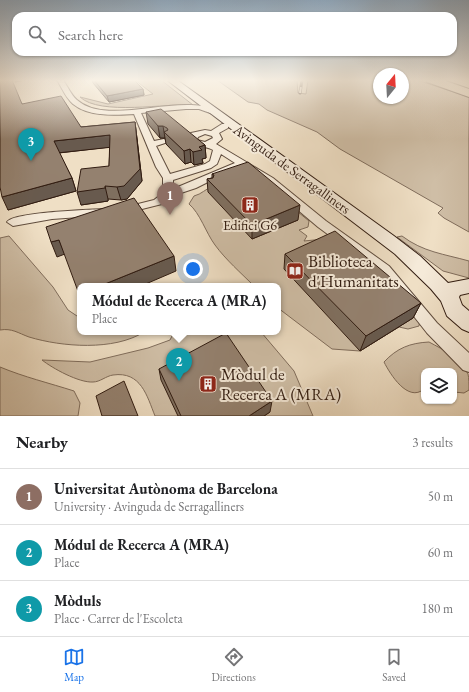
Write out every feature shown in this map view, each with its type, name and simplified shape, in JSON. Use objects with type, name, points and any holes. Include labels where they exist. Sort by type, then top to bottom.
[{"type":"street","points":[[74,99],[76,103],[96,110],[135,112],[186,107],[201,108],[213,112]]},
{"type":"street","name":"Avinguda de Serragalliners","points":[[196,99],[290,166],[412,258],[431,275],[460,289],[454,310],[469,323]]},
{"type":"street","points":[[137,113],[161,167],[168,178],[168,194]]},
{"type":"street","name":"Avinguda de Serragalliners","points":[[225,126],[213,133],[197,133],[187,139],[198,144],[214,146],[269,180],[322,224],[384,269],[432,328],[469,364]]},
{"type":"street","name":"Avinguda de Serragalliners","points":[[213,133],[218,139],[214,146]]},
{"type":"street","points":[[151,144],[164,142]]},
{"type":"street","points":[[214,146],[214,162],[222,171]]},
{"type":"street","points":[[168,178],[198,170],[214,162]]},
{"type":"street","points":[[13,222],[52,215],[104,213],[131,209],[158,202],[168,194],[195,185],[232,166],[244,165]]},
{"type":"street","points":[[198,170],[206,173],[210,177]]},
{"type":"street","points":[[179,175],[195,185],[208,189]]},
{"type":"shaded area","points":[[84,99],[108,104],[129,99],[186,99],[193,105],[118,107],[102,106],[90,103]]},
{"type":"shaded area","points":[[244,99],[373,99],[373,104],[409,104],[409,99],[469,99],[469,232],[438,213],[443,208],[340,149],[317,132],[267,110],[259,104],[248,102]]},
{"type":"shaded area","points":[[212,187],[276,194],[309,221],[308,227],[299,230],[307,236],[304,241],[324,239],[420,318],[419,326],[408,329],[399,327],[360,351],[332,349],[281,310],[281,283],[251,283],[219,251],[200,218],[189,204],[194,196]]},
{"type":"shaded area","points":[[9,236],[53,287],[68,310],[77,316],[77,335],[138,335],[118,342],[103,345],[72,345],[29,337],[12,330],[0,330],[0,238]]},
{"type":"shaded area","points":[[402,236],[426,249],[469,261],[469,278],[443,271],[397,237]]},
{"type":"shaded area","points":[[172,335],[264,335],[294,371],[313,416],[155,416],[142,386],[130,377],[113,375],[96,382],[87,382],[66,374],[42,360],[90,362],[148,348],[170,340]]},
{"type":"shaded area","points":[[429,342],[451,355],[461,363],[468,374],[469,390],[464,393],[457,392],[457,368],[421,368],[421,390],[418,392],[406,390],[400,385],[395,380],[384,362],[404,347]]},
{"type":"shaded area","points":[[0,367],[74,391],[80,403],[78,416],[0,416]]},
{"type":"building","points":[[0,99],[20,99],[22,104],[44,99],[63,99],[81,127],[135,122],[140,169],[124,186],[105,186],[105,188],[77,192],[81,169],[109,166],[110,135],[54,141],[72,178],[2,197],[0,187]]},
{"type":"building","points":[[161,109],[205,145],[199,147],[202,150],[193,152],[190,149],[184,151],[164,132],[168,130],[167,128],[158,126],[146,112]]},
{"type":"building","points":[[248,162],[300,205],[252,225],[207,179],[213,178],[214,175],[212,174]]},
{"type":"building","points":[[134,198],[174,256],[107,283],[77,283],[77,289],[59,240],[51,242],[46,227]]},
{"type":"building","points":[[335,231],[421,303],[366,336],[285,254]]},
{"type":"building","name":"Mòdul de Recerca A (MRA)","points":[[222,335],[227,335],[272,401],[249,416],[181,416],[159,369]]},
{"type":"building","points":[[124,381],[138,416],[102,416],[96,396]]},
{"type":"place","name":"Mòduls","points":[[31,161]]},
{"type":"place","name":"Edifici G6","points":[[250,205]]},
{"type":"place","name":"Universitat Autònoma de Barcelona","points":[[170,215]]},
{"type":"place","name":"Biblioteca d'Humanitats","points":[[295,271]]},
{"type":"place","name":"Módul de Recerca A (MRA)","points":[[179,381]]},
{"type":"place","name":"Mòdul de Recerca A (MRA)","points":[[208,384]]}]
